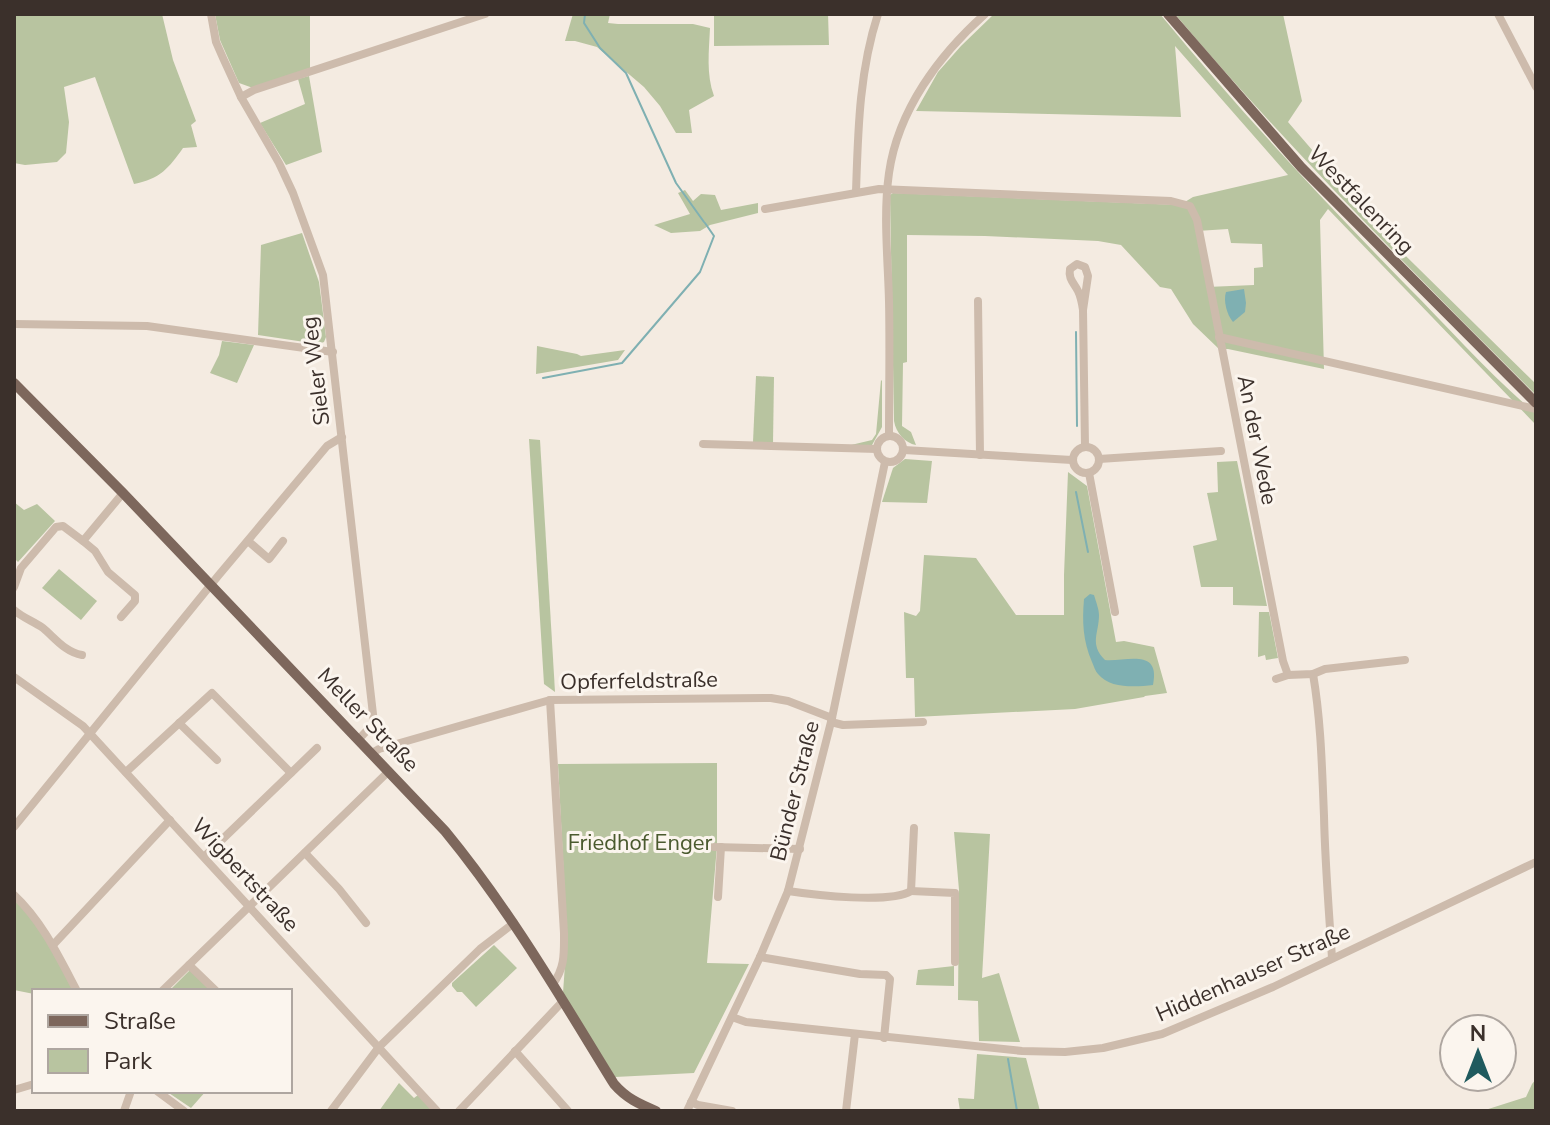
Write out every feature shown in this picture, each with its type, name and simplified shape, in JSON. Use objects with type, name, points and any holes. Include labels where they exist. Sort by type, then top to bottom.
[{"type":"main road","name":"Westfalenring","points":[[1168,14],[1301,167],[1536,406]]},
{"type":"main road","name":"Meller Straße","points":[[14,383],[359,739],[462,852],[514,923],[614,1084],[634,1102],[656,1111]]},
{"type":"street","name":"Sieler Weg","points":[[211,14],[216,42],[241,97],[288,183],[323,275],[374,723],[359,739]]},
{"type":"street","points":[[241,97],[254,90],[485,14]]},
{"type":"street","points":[[856,192],[863,71],[878,14]]},
{"type":"street","points":[[889,436],[889,171],[897,141],[915,100],[956,41],[985,14]]},
{"type":"street","points":[[1498,14],[1536,87]]},
{"type":"street","points":[[765,209],[888,189]]},
{"type":"street","name":"An der Wede","points":[[888,189],[1171,201],[1190,206],[1194,212],[1288,675]]},
{"type":"street","points":[[1083,310],[1080,294],[1069,274],[1077,264],[1085,267],[1088,276],[1083,310],[1085,447]]},
{"type":"street","points":[[978,301],[980,455]]},
{"type":"street","points":[[14,324],[147,326],[333,352]]},
{"type":"street","points":[[1219,337],[1503,402],[1536,406]]},
{"type":"street","points":[[889,436],[898,438],[904,450],[897,461],[885,462],[879,457],[877,449],[882,439],[889,436]]},
{"type":"street","points":[[14,827],[327,446],[342,437]]},
{"type":"street","points":[[703,444],[877,449]]},
{"type":"street","points":[[1085,447],[1093,449],[1099,459],[1097,467],[1089,473],[1077,471],[1072,460],[1075,452],[1085,447]]},
{"type":"street","points":[[904,450],[1072,460]]},
{"type":"street","points":[[1099,459],[1221,451]]},
{"type":"street","name":"Bünder Straße","points":[[689,1106],[788,891],[831,720],[885,462]]},
{"type":"street","points":[[1089,473],[1115,612]]},
{"type":"street","points":[[83,541],[123,493]]},
{"type":"street","points":[[14,587],[21,568],[56,527],[63,526],[95,551],[108,572],[135,595],[135,601],[121,617]]},
{"type":"street","points":[[248,541],[269,559],[283,541]]},
{"type":"street","points":[[14,610],[24,619],[39,625],[73,653],[82,655]]},
{"type":"street","points":[[1276,679],[1313,674],[1325,669],[1405,660]]},
{"type":"street","points":[[1313,674],[1323,760],[1332,958]]},
{"type":"street","name":"Wigbertstraße","points":[[14,677],[83,726],[437,1111]]},
{"type":"street","points":[[126,772],[212,693],[291,773]]},
{"type":"street","name":"Opferfeldstraße","points":[[372,753],[550,700],[771,698],[788,701],[843,725],[923,722]]},
{"type":"street","points":[[550,700],[564,933],[561,973],[553,984]]},
{"type":"street","points":[[179,723],[217,760]]},
{"type":"street","name":"Opferfeldstraße","points":[[164,989],[305,853],[385,767],[401,743]]},
{"type":"street","points":[[205,856],[317,748]]},
{"type":"street","points":[[53,945],[170,820]]},
{"type":"street","points":[[911,891],[914,828]]},
{"type":"street","points":[[718,897],[718,847],[800,849]]},
{"type":"street","points":[[305,853],[366,923]]},
{"type":"street","name":"Hiddenhauser Straße","points":[[732,1017],[746,1022],[1022,1051],[1065,1052],[1103,1048],[1162,1034],[1238,1003],[1536,862]]},
{"type":"street","points":[[788,891],[875,897],[903,896],[911,891],[955,893],[955,962]]},
{"type":"street","points":[[14,895],[28,907],[76,989]]},
{"type":"street","points":[[331,1111],[379,1047],[480,949],[514,923]]},
{"type":"street","points":[[760,957],[888,976],[884,1038]]},
{"type":"street","points":[[189,965],[214,989]]},
{"type":"street","points":[[459,1111],[563,1001]]},
{"type":"street","points":[[846,1111],[855,1034]]},
{"type":"street","points":[[515,1051],[568,1111]]},
{"type":"street","points":[[160,1093],[184,1111]]},
{"type":"street","points":[[689,1106],[732,1111]]},
{"type":"green space","points":[[14,14],[162,14],[173,60],[196,121],[191,125],[197,147],[183,148],[163,172],[134,184],[95,77],[64,87],[69,122],[66,153],[57,162],[14,163]]},
{"type":"green space","points":[[215,14],[310,14],[310,68],[253,88],[239,83],[220,40]]},
{"type":"green space","points":[[573,14],[610,14],[608,23],[693,24],[710,28],[709,71],[714,96],[689,110],[692,133],[676,133],[644,87],[597,47],[565,41]]},
{"type":"green space","points":[[714,14],[828,14],[829,45],[714,46]]},
{"type":"green space","points":[[994,14],[1160,14],[1311,186],[1486,367],[1536,414],[1536,425],[1328,209],[1320,220],[1324,369],[1219,349],[1193,324],[1171,289],[1160,287],[1121,245],[1098,241],[907,235],[907,362],[903,363],[902,426],[911,432],[916,445],[908,442],[899,433],[894,421],[890,195],[1180,205],[1193,197],[1288,175],[1175,46],[1181,117],[916,111],[938,72]],"holes":[[[1228,229],[1231,243],[1262,244],[1263,267],[1254,268],[1254,285],[1207,287],[1197,231]]]},
{"type":"green space","points":[[1175,14],[1283,14],[1302,101],[1288,122],[1345,188],[1355,206],[1536,384],[1536,395],[1306,161]]},
{"type":"green space","points":[[309,76],[322,152],[286,165],[260,123],[305,104],[298,79]]},
{"type":"green space","points":[[685,190],[693,201],[701,194],[715,195],[721,210],[758,203],[758,213],[710,225],[700,231],[671,233],[654,225],[690,214],[678,193]]},
{"type":"green space","points":[[302,233],[319,282],[326,337],[324,342],[318,344],[258,335],[261,245]]},
{"type":"green space","points":[[222,341],[254,345],[237,383],[210,373]]},
{"type":"green space","points":[[537,346],[581,356],[625,350],[618,360],[536,374]]},
{"type":"green space","points":[[756,376],[774,377],[773,443],[753,442]]},
{"type":"green space","points":[[881,380],[882,427],[872,445],[851,445],[872,440],[876,434]]},
{"type":"green space","points":[[529,439],[540,440],[555,692],[544,684]]},
{"type":"green space","points":[[905,459],[932,461],[927,503],[882,502],[893,468]]},
{"type":"green space","points":[[1237,461],[1267,606],[1233,605],[1233,587],[1201,587],[1193,546],[1217,540],[1207,493],[1218,492],[1217,462]]},
{"type":"green space","points":[[1068,472],[1087,486],[1116,642],[1154,647],[1167,693],[1075,709],[915,717],[914,678],[906,678],[904,612],[916,616],[920,611],[924,555],[976,558],[1016,615],[1064,615]]},
{"type":"green space","points":[[14,502],[24,510],[37,504],[55,521],[18,562],[14,558]]},
{"type":"green space","points":[[59,569],[97,601],[81,620],[42,588]]},
{"type":"green space","points":[[1259,612],[1269,612],[1278,658],[1266,660],[1265,655],[1258,657]]},
{"type":"green space","name":"Friedhof Enger","points":[[717,763],[717,846],[707,963],[749,964],[694,1073],[615,1077],[563,993],[567,936],[558,764]]},
{"type":"green space","points":[[954,832],[990,834],[982,978],[999,973],[1020,1042],[979,1041],[978,1001],[958,1000],[959,890]]},
{"type":"green space","points":[[14,899],[40,931],[74,989],[32,989],[32,994],[14,990]]},
{"type":"green space","points":[[494,945],[517,968],[476,1007],[462,992],[457,992],[452,983]]},
{"type":"green space","points":[[954,966],[954,986],[916,985],[918,970]]},
{"type":"green space","points":[[190,970],[209,989],[171,989]]},
{"type":"green space","points":[[977,1054],[1026,1058],[1040,1111],[960,1111],[958,1098],[974,1099]]},
{"type":"green space","points":[[1536,1079],[1536,1111],[1482,1111],[1526,1097]]},
{"type":"green space","points":[[399,1083],[414,1098],[418,1095],[432,1110],[379,1111]]},
{"type":"green space","points":[[169,1093],[204,1093],[191,1108]]},
{"type":"water","points":[[1244,289],[1245,312],[1233,322],[1226,308],[1226,292]]},
{"type":"water","points":[[1090,594],[1094,595],[1098,610],[1096,643],[1100,654],[1105,660],[1147,661],[1154,673],[1153,685],[1116,685],[1097,673],[1084,631],[1084,599]]},
{"type":"waterway","points":[[585,14],[584,23],[600,48],[626,73],[676,183],[704,222]]},
{"type":"waterway","points":[[543,378],[622,363],[700,272],[714,236],[705,223]]},
{"type":"waterway","points":[[1076,332],[1077,426]]},
{"type":"waterway","points":[[1076,492],[1088,552]]},
{"type":"waterway","points":[[1008,1059],[1017,1111]]}]
